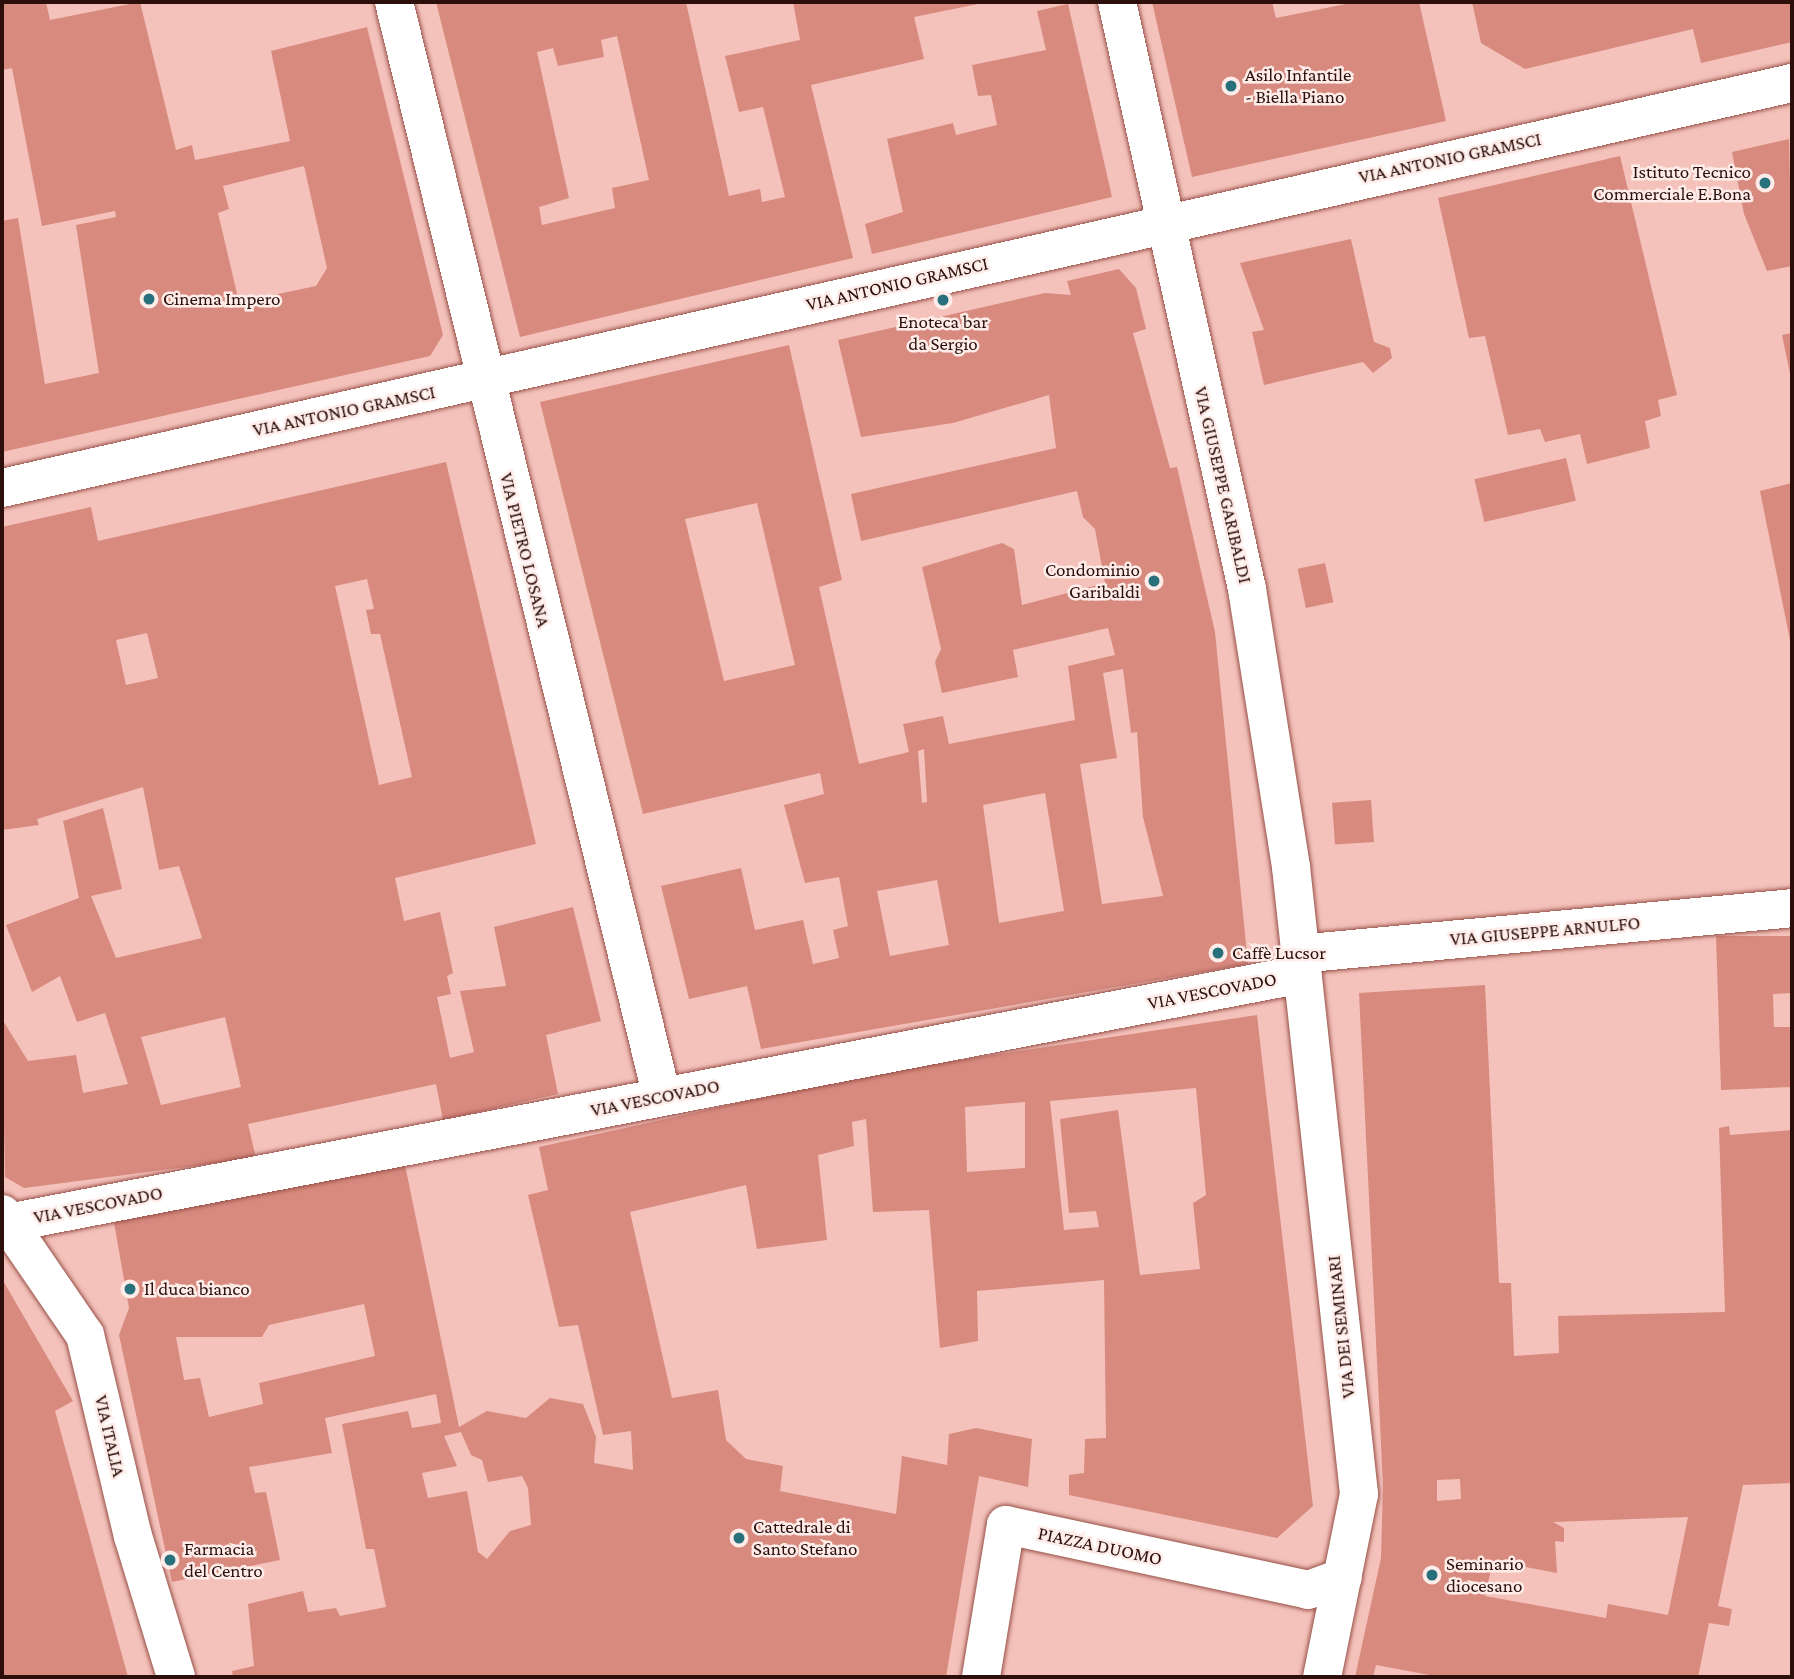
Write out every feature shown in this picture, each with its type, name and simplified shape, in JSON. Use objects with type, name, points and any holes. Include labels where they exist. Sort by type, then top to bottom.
[{"type":"street","name":"VIA PIETRO LOSANA","points":[[394,2],[482,382],[662,1097]]},
{"type":"street","name":"VIA GIUSEPPE GARIBALDI","points":[[1117,2],[1247,589],[1281,792],[1300,964]]},
{"type":"street","name":"VIA ANTONIO GRAMSCI","points":[[2,488],[482,382],[1164,221],[1792,83]]},
{"type":"street","name":"VIA GIUSEPPE ARNULFO","points":[[1300,964],[1792,908]]},
{"type":"street","name":"VIA VESCOVADO","points":[[5,1218],[662,1097],[1300,964]]},
{"type":"street","name":"VIA DEI SEMINARI","points":[[1300,964],[1359,1494],[1322,1677]]},
{"type":"street","name":"VIA ITALIA","points":[[5,1218],[85,1335],[133,1536],[176,1677]]},
{"type":"street","name":"PIAZZA DUOMO","points":[[981,1677],[1006,1525],[1308,1590],[1343,1577]]},
{"type":"building","points":[[2,2],[46,2],[50,20],[140,2],[176,150],[192,145],[195,160],[290,141],[271,51],[367,27],[443,335],[430,356],[2,452],[2,221],[18,218],[45,384],[99,373],[76,225],[116,217],[115,211],[42,226],[12,68],[2,70]],"holes":[[[304,166],[327,268],[316,286],[239,302],[218,213],[229,209],[223,186]]]},
{"type":"building","points":[[436,2],[686,2],[729,196],[760,189],[762,202],[785,197],[763,107],[739,112],[725,56],[800,40],[793,2],[983,3],[914,17],[924,59],[811,85],[853,258],[520,337]],"holes":[[[617,36],[649,180],[612,188],[615,208],[542,225],[539,207],[569,198],[537,52],[553,48],[558,66],[604,57],[601,40]]]},
{"type":"building","points":[[1152,2],[1272,2],[1276,18],[1356,2],[1419,2],[1446,121],[1192,177]]},
{"type":"building","points":[[1472,2],[1792,2],[1792,42],[1701,63],[1693,29],[1525,69],[1481,43]]},
{"type":"building","points":[[1068,4],[1112,197],[872,254],[865,224],[903,212],[887,139],[953,123],[956,135],[997,125],[991,95],[978,96],[972,65],[1046,50],[1037,11]]},
{"type":"building","name":"Istituto Tecnico Commerciale E.Bona","points":[[1789,139],[1792,266],[1767,271],[1744,214],[1732,152]]},
{"type":"building","points":[[1620,156],[1677,395],[1658,400],[1661,416],[1645,421],[1650,448],[1587,464],[1580,434],[1545,442],[1540,429],[1508,435],[1485,336],[1469,338],[1438,198]]},
{"type":"building","points":[[1351,239],[1374,342],[1390,348],[1392,358],[1373,373],[1363,362],[1264,385],[1252,332],[1264,330],[1240,263]]},
{"type":"building","points":[[1119,269],[1136,288],[1146,329],[1133,333],[1170,468],[1177,467],[1215,632],[1248,964],[761,1049],[747,986],[689,999],[661,886],[741,868],[755,930],[803,920],[813,964],[839,958],[833,930],[848,926],[839,877],[805,883],[784,805],[824,794],[820,773],[643,814],[540,402],[789,345],[842,580],[819,587],[859,764],[909,752],[903,724],[943,716],[949,744],[1075,720],[1068,666],[1115,655],[1108,628],[1013,650],[1018,677],[942,693],[935,662],[941,649],[922,567],[1002,543],[1014,549],[1022,605],[1105,583],[1095,529],[1083,517],[1077,491],[861,541],[851,494],[1056,448],[1049,395],[953,423],[861,437],[838,340],[1045,293],[1071,295],[1067,281]],"holes":[[[757,503],[795,665],[724,681],[685,519]],[[1123,669],[1131,733],[1137,732],[1143,817],[1163,896],[1102,904],[1080,764],[1117,758],[1103,673]],[[924,749],[927,802],[922,803],[918,751]],[[1045,793],[1064,911],[999,923],[983,805]],[[937,880],[949,945],[890,956],[877,891]]]},
{"type":"building","points":[[1792,333],[1792,378],[1791,378],[1782,335]]},
{"type":"building","points":[[1566,458],[1576,501],[1484,522],[1474,479]]},
{"type":"building","points":[[446,462],[536,844],[395,878],[404,921],[440,912],[453,973],[447,976],[451,994],[437,997],[450,1058],[474,1052],[460,991],[506,986],[494,927],[573,907],[601,1021],[546,1035],[558,1094],[443,1120],[436,1084],[248,1124],[256,1158],[24,1188],[5,1177],[2,1019],[28,1061],[76,1055],[83,1093],[128,1084],[105,1013],[77,1022],[60,976],[32,992],[6,925],[79,898],[63,821],[103,808],[122,889],[91,896],[116,958],[202,938],[179,866],[159,870],[143,787],[37,819],[39,825],[2,830],[2,527],[91,507],[98,541]],"holes":[[[367,579],[374,609],[366,610],[371,634],[380,634],[412,777],[379,785],[335,586]],[[147,633],[158,678],[126,685],[116,640]],[[225,1017],[241,1087],[161,1105],[141,1037]]]},
{"type":"building","points":[[1792,483],[1792,640],[1790,640],[1760,491]]},
{"type":"building","points":[[1325,563],[1333,602],[1306,608],[1298,569]]},
{"type":"building","points":[[1371,800],[1374,842],[1335,845],[1332,803]]},
{"type":"building","points":[[1716,936],[1792,936],[1792,993],[1773,994],[1774,1027],[1792,1027],[1792,1087],[1721,1090]]},
{"type":"building","points":[[1485,985],[1499,1283],[1511,1283],[1514,1356],[1559,1353],[1558,1316],[1725,1312],[1719,1128],[1729,1126],[1730,1135],[1792,1130],[1792,1483],[1743,1485],[1718,1606],[1732,1609],[1729,1626],[1709,1623],[1698,1677],[1440,1677],[1376,1665],[1373,1677],[1355,1677],[1381,1558],[1383,1485],[1359,993]],"holes":[[[1460,1479],[1461,1499],[1437,1501],[1437,1480]],[[1688,1517],[1668,1615],[1608,1604],[1606,1618],[1485,1596],[1493,1561],[1557,1573],[1555,1541],[1564,1542],[1564,1528],[1553,1522]]]},
{"type":"building","points":[[1257,1015],[1313,1506],[1277,1538],[1069,1495],[1069,1475],[1084,1473],[1085,1439],[1106,1438],[1104,1280],[977,1291],[978,1341],[940,1348],[929,1210],[873,1212],[866,1119],[852,1122],[854,1146],[818,1155],[827,1240],[757,1249],[746,1185],[630,1212],[672,1398],[718,1390],[726,1440],[746,1459],[783,1466],[780,1491],[896,1514],[902,1456],[947,1465],[949,1434],[976,1428],[1032,1439],[1028,1487],[979,1476],[946,1677],[233,1677],[232,1671],[254,1666],[248,1604],[303,1591],[308,1612],[336,1608],[340,1616],[386,1607],[374,1549],[366,1549],[342,1424],[408,1411],[412,1428],[441,1423],[436,1394],[325,1418],[332,1453],[249,1467],[255,1493],[266,1492],[280,1560],[172,1582],[119,1335],[129,1308],[113,1217],[405,1165],[459,1427],[487,1411],[526,1418],[550,1398],[583,1404],[596,1437],[594,1463],[633,1470],[631,1431],[603,1435],[578,1325],[559,1327],[528,1195],[548,1190],[539,1147],[874,1073]],"holes":[[[1196,1088],[1206,1195],[1193,1203],[1200,1269],[1140,1275],[1118,1110],[1060,1119],[1069,1213],[1096,1211],[1099,1227],[1064,1230],[1050,1101]],[[1025,1102],[1025,1168],[967,1172],[965,1107]],[[364,1304],[375,1356],[259,1383],[263,1404],[209,1417],[200,1378],[184,1380],[176,1337],[262,1337],[269,1325]],[[461,1432],[471,1455],[482,1460],[488,1482],[522,1476],[528,1488],[531,1525],[510,1531],[487,1559],[478,1552],[467,1491],[428,1498],[422,1473],[457,1466],[444,1436]]]},
{"type":"building","points":[[2,1279],[73,1401],[55,1411],[128,1677],[2,1677]]},
{"type":"place","name":"Asilo Infantile - Biella Piano","points":[[1231,86]]},
{"type":"place","name":"Istituto Tecnico Commerciale E.Bona","points":[[1765,183]]},
{"type":"place","name":"Cinema Impero","points":[[149,299]]},
{"type":"place","name":"Enoteca bar da Sergio","points":[[943,300]]},
{"type":"place","name":"Condominio Garibaldi","points":[[1154,581]]},
{"type":"place","name":"Caffè Lucsor","points":[[1218,953]]},
{"type":"place","name":"Il duca bianco","points":[[130,1289]]},
{"type":"place","name":"Cattedrale di Santo Stefano","points":[[739,1538]]},
{"type":"place","name":"Farmacia del Centro","points":[[170,1560]]},
{"type":"place","name":"Seminario diocesano","points":[[1432,1575]]}]
